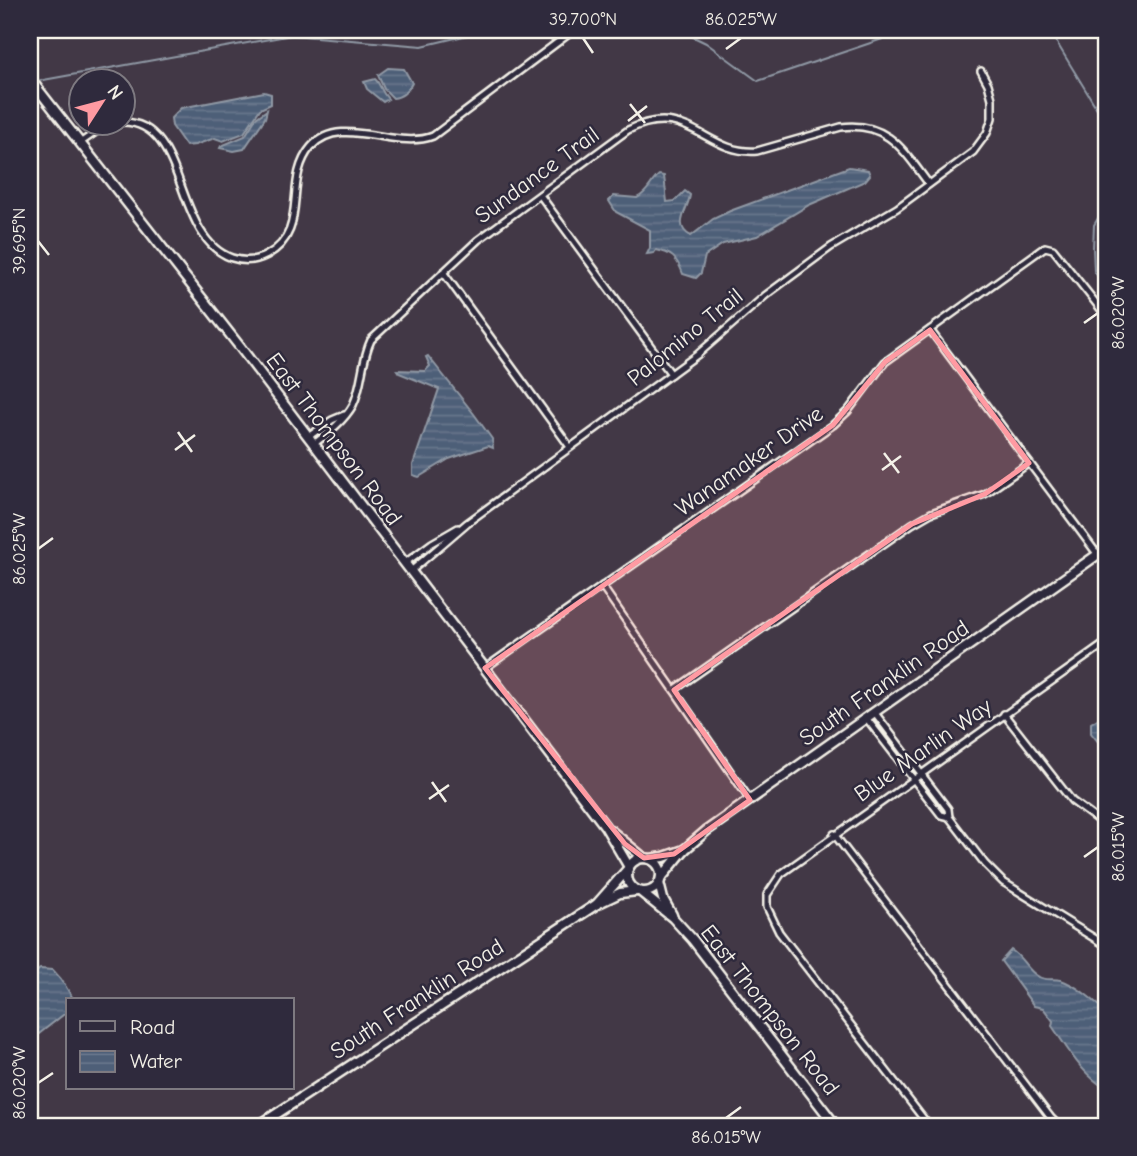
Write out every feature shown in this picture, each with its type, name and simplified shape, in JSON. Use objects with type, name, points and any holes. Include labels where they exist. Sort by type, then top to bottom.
[{"type":"main road","name":"East Thompson Road","points":[[30,79],[311,440],[605,826],[628,868]]},
{"type":"main road","name":"South Franklin Road","points":[[660,880],[684,850],[706,831],[1107,548]]},
{"type":"main road","name":"East Thompson Road","points":[[605,826],[646,859]]},
{"type":"main road","name":"South Franklin Road","points":[[646,859],[664,858],[684,850]]},
{"type":"main road","points":[[646,859],[659,868],[660,880],[652,890],[639,892],[628,882],[628,868],[634,861],[646,859]]},
{"type":"main road","name":"South Franklin Road","points":[[597,904],[628,868]]},
{"type":"main road","name":"East Thompson Road","points":[[660,880],[663,899],[673,918]]},
{"type":"main road","name":"East Thompson Road","points":[[639,892],[673,918],[694,940],[836,1126]]},
{"type":"main road","name":"South Franklin Road","points":[[261,1125],[597,904],[620,893],[639,892]]},
{"type":"street","points":[[136,122],[153,131],[164,146],[190,211],[212,245],[220,253],[247,261],[261,258],[284,243],[291,232],[299,166],[314,144],[324,136],[347,132],[420,141],[433,136],[574,30]]},
{"type":"street","name":"Palomino Trail","points":[[411,571],[467,523],[703,351],[766,295],[831,247],[897,208],[972,152],[987,132],[992,118],[992,99],[981,71]]},
{"type":"street","name":"Sundance Trail","points":[[311,440],[332,419],[344,415],[353,404],[365,353],[371,340],[478,240],[628,130],[642,123],[657,120],[682,123],[734,149],[747,152],[841,127],[853,125],[872,128],[896,141],[929,184]]},
{"type":"street","points":[[80,143],[90,136]]},
{"type":"street","points":[[540,195],[671,374]]},
{"type":"street","name":"Wanamaker Drive","points":[[485,668],[832,425],[848,411],[885,362],[1045,247],[1054,249],[1107,317]]},
{"type":"street","points":[[443,272],[570,447]]},
{"type":"street","points":[[930,330],[1098,555]]},
{"type":"street","points":[[674,690],[912,524],[932,513],[985,494],[1029,463]]},
{"type":"street","name":"Palomino Trail","points":[[405,563],[432,543],[467,523]]},
{"type":"street","points":[[602,586],[750,800]]},
{"type":"street","name":"Blue Marlin Way","points":[[929,1126],[779,932],[767,908],[767,895],[780,874],[1107,642]]},
{"type":"street","points":[[875,713],[948,809],[949,817],[985,864],[1003,882],[1107,946]]},
{"type":"street","points":[[1004,714],[1072,801],[1107,827]]},
{"type":"street","points":[[867,719],[941,815],[949,817]]},
{"type":"street","points":[[834,834],[1059,1126]]},
{"type":"highlighted area","points":[[930,330],[1029,463],[985,494],[912,524],[674,690],[750,800],[674,854],[644,858],[625,844],[485,668],[833,425],[885,362]]},
{"type":"water","points":[[388,68],[404,69],[412,83],[400,96],[393,98],[384,89],[378,75]]},
{"type":"water","points":[[375,79],[388,99],[383,102],[367,89],[364,82]]},
{"type":"water","points":[[264,92],[271,94],[271,104],[260,109],[244,133],[223,141],[215,138],[186,146],[172,126],[171,118],[181,108]]},
{"type":"water","points":[[267,110],[265,118],[244,149],[234,151],[220,148],[245,136],[256,118]]},
{"type":"water","points":[[849,167],[868,170],[870,175],[865,181],[809,205],[757,236],[723,244],[705,256],[701,273],[696,278],[683,274],[676,260],[666,253],[656,250],[647,254],[650,248],[650,230],[616,212],[609,201],[614,196],[637,198],[659,175],[664,176],[667,202],[675,201],[685,191],[690,195],[682,223],[685,232],[691,236],[713,219],[730,211]]},
{"type":"water","points":[[428,356],[492,439],[493,448],[488,446],[449,459],[419,477],[413,475],[413,465],[439,389],[397,370],[425,371],[430,366],[426,357]]},
{"type":"water","points":[[1099,718],[1107,753],[1091,733],[1091,723]]},
{"type":"water","points":[[1011,950],[1039,977],[1067,983],[1086,994],[1107,1012],[1107,1089],[1083,1069],[1052,1026],[1053,1021],[1043,1008],[1034,1006],[1001,961]]},
{"type":"water","points":[[40,969],[53,970],[73,998],[66,998],[66,1013],[30,1041],[30,977]]},
{"type":"waterway","points":[[38,81],[292,35],[422,46],[489,30]]},
{"type":"waterway","points":[[679,30],[706,43],[758,81],[909,30]]},
{"type":"waterway","points":[[1049,30],[1107,125]]},
{"type":"waterway","points":[[1107,203],[1094,225],[1093,248],[1094,271],[1107,290]]}]
